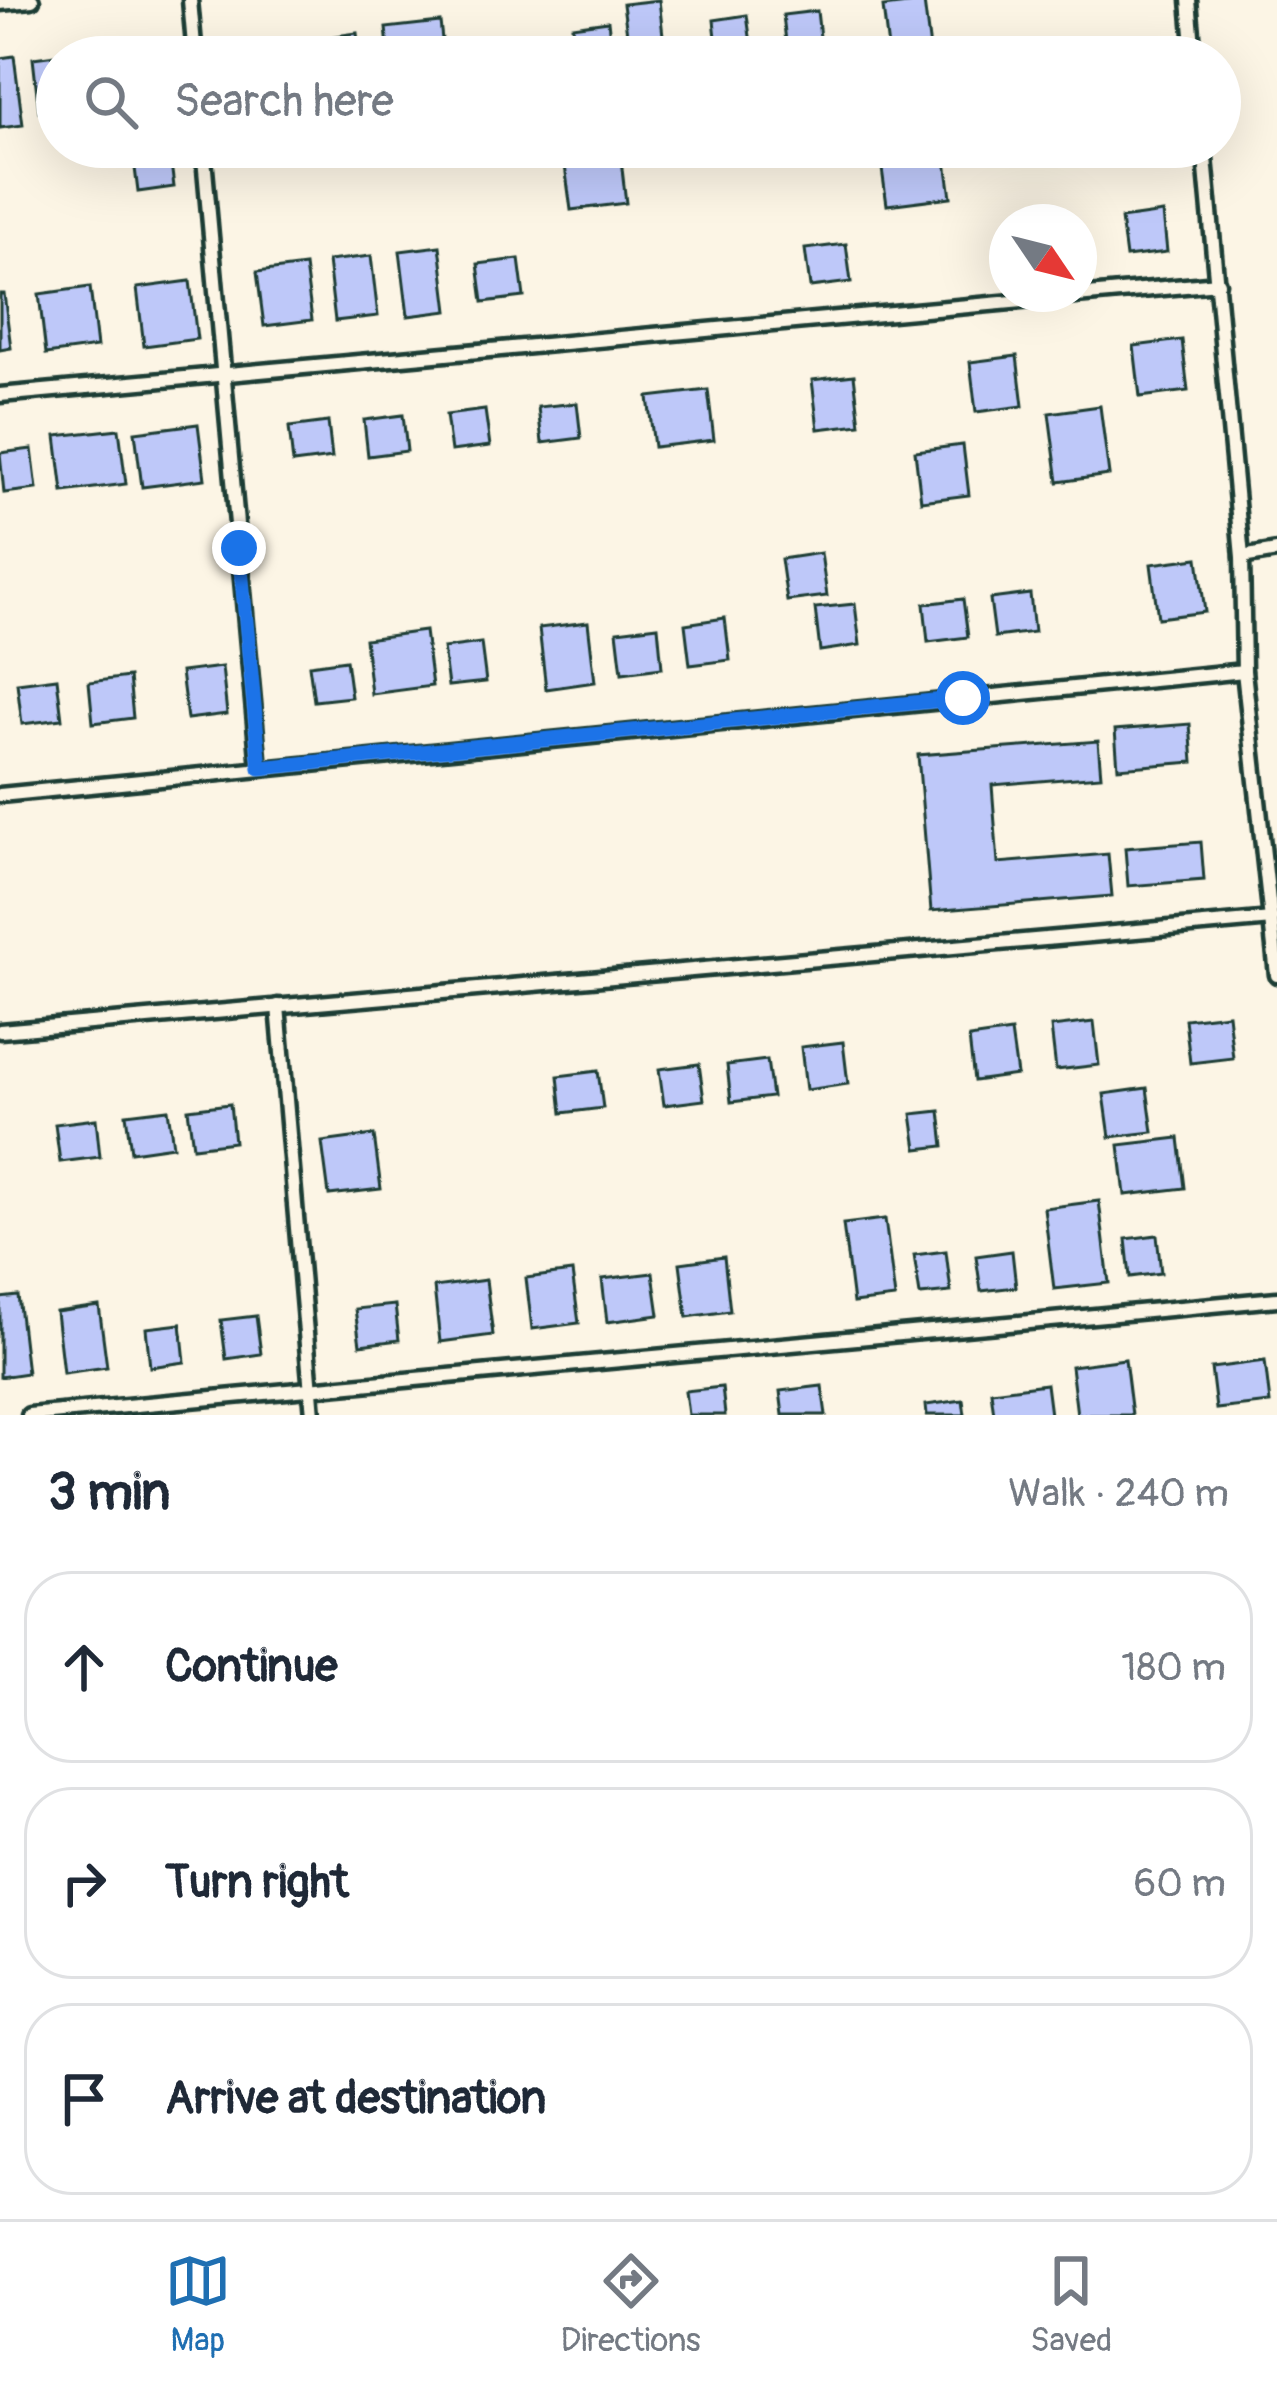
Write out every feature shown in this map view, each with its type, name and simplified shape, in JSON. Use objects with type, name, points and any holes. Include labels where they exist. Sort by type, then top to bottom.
[{"type":"lane","points":[[0,3],[32,0]]},
{"type":"lane","points":[[190,0],[193,36]]},
{"type":"lane","points":[[1189,0],[1192,36]]},
{"type":"lane","points":[[205,168],[260,768]]},
{"type":"lane","points":[[1206,168],[1242,557],[1244,670],[1277,975]]},
{"type":"lane","points":[[0,395],[1217,283]]},
{"type":"lane","points":[[1242,557],[1277,551]]},
{"type":"lane","points":[[0,795],[1244,670]]},
{"type":"lane","points":[[0,1031],[1272,920]]},
{"type":"lane","points":[[278,1006],[314,1415]]},
{"type":"lane","points":[[29,1415],[1277,1299]]},
{"type":"building","points":[[659,0],[663,36],[627,36],[623,4]]},
{"type":"building","points":[[924,2],[928,36],[886,36],[883,7]]},
{"type":"building","points":[[817,11],[820,36],[785,36],[783,15]]},
{"type":"building","points":[[747,15],[750,36],[716,36],[714,20]]},
{"type":"building","points":[[608,21],[610,36],[573,36],[572,26]]},
{"type":"building","points":[[440,22],[442,36],[387,36],[386,28]]},
{"type":"building","points":[[14,56],[23,125],[0,128],[0,58]]},
{"type":"building","points":[[135,168],[172,168],[174,187],[138,192]]},
{"type":"building","points":[[565,168],[622,168],[626,203],[571,210]]},
{"type":"building","points":[[882,168],[947,168],[951,197],[887,205]]},
{"type":"building","points":[[1163,213],[1167,252],[1126,257],[1121,219]]},
{"type":"building","points":[[846,244],[851,282],[810,287],[805,249]]},
{"type":"building","points":[[440,246],[448,311],[408,316],[400,251]]},
{"type":"building","points":[[371,256],[378,316],[335,321],[328,261]]},
{"type":"building","points":[[519,259],[524,297],[483,302],[478,264]]},
{"type":"building","points":[[305,266],[312,320],[264,326],[257,272]]},
{"type":"building","points":[[190,281],[197,339],[144,346],[137,288]]},
{"type":"building","points":[[90,287],[97,347],[46,354],[39,294]]},
{"type":"building","points":[[0,294],[4,294],[11,348],[0,350]]},
{"type":"building","points":[[1182,340],[1188,391],[1140,397],[1134,346]]},
{"type":"building","points":[[1017,356],[1023,406],[976,412],[970,362]]},
{"type":"building","points":[[854,375],[860,424],[818,429],[812,380]]},
{"type":"building","points":[[708,390],[714,440],[654,447],[648,397]]},
{"type":"building","points":[[577,403],[581,438],[542,443],[538,407]]},
{"type":"building","points":[[1100,406],[1109,475],[1058,482],[1049,413]]},
{"type":"building","points":[[485,410],[490,446],[451,451],[446,415]]},
{"type":"building","points":[[403,415],[407,451],[368,456],[364,420]]},
{"type":"building","points":[[328,422],[332,458],[293,463],[289,427]]},
{"type":"building","points":[[198,424],[205,479],[142,487],[135,432]]},
{"type":"building","points":[[119,429],[126,484],[63,492],[56,436]]},
{"type":"building","points":[[963,445],[969,495],[921,501],[915,451]]},
{"type":"building","points":[[32,449],[37,489],[4,493],[0,453]]},
{"type":"building","points":[[821,553],[827,596],[787,601],[781,559]]},
{"type":"building","points":[[1198,558],[1205,612],[1158,618],[1151,564]]},
{"type":"building","points":[[1030,594],[1034,632],[995,637],[990,599]]},
{"type":"building","points":[[963,599],[968,637],[928,642],[924,604]]},
{"type":"building","points":[[855,604],[860,645],[820,651],[815,608]]},
{"type":"building","points":[[725,618],[730,660],[690,665],[685,624]]},
{"type":"building","points":[[588,622],[595,682],[546,689],[539,628]]},
{"type":"building","points":[[658,626],[662,668],[622,673],[617,631]]},
{"type":"building","points":[[425,631],[432,686],[371,694],[365,639]]},
{"type":"building","points":[[481,643],[486,682],[448,686],[443,648]]},
{"type":"building","points":[[346,660],[351,697],[314,701],[309,665]]},
{"type":"building","points":[[222,667],[227,714],[187,719],[181,672]]},
{"type":"building","points":[[129,677],[133,718],[93,723],[89,682]]},
{"type":"building","points":[[57,678],[62,719],[22,724],[17,683]]},
{"type":"building","points":[[1190,724],[1193,762],[1118,768],[1115,730]]},
{"type":"building","points":[[1098,741],[1101,776],[992,785],[998,863],[1108,854],[1112,896],[931,911],[918,755]]},
{"type":"building","points":[[1201,842],[1204,880],[1128,886],[1125,848]]},
{"type":"building","points":[[1228,1014],[1233,1058],[1190,1063],[1185,1019]]},
{"type":"building","points":[[1094,1022],[1099,1065],[1056,1070],[1051,1027]]},
{"type":"building","points":[[1011,1032],[1017,1075],[974,1081],[969,1038]]},
{"type":"building","points":[[843,1042],[848,1084],[806,1090],[801,1047]]},
{"type":"building","points":[[767,1060],[772,1097],[731,1102],[727,1065]]},
{"type":"building","points":[[699,1064],[704,1100],[664,1105],[659,1069]]},
{"type":"building","points":[[598,1071],[603,1108],[562,1113],[558,1076]]},
{"type":"building","points":[[1147,1088],[1153,1132],[1110,1137],[1104,1094]]},
{"type":"building","points":[[230,1104],[234,1142],[193,1147],[188,1109]]},
{"type":"building","points":[[168,1109],[173,1146],[131,1152],[126,1114]]},
{"type":"building","points":[[940,1111],[944,1146],[917,1149],[912,1114]]},
{"type":"building","points":[[96,1119],[100,1157],[60,1162],[55,1124]]},
{"type":"building","points":[[374,1135],[381,1189],[329,1195],[322,1142]]},
{"type":"building","points":[[1179,1138],[1185,1188],[1125,1195],[1119,1145]]},
{"type":"building","points":[[1099,1201],[1109,1283],[1054,1289],[1044,1208]]},
{"type":"building","points":[[885,1219],[895,1298],[853,1303],[843,1224]]},
{"type":"building","points":[[1157,1235],[1161,1273],[1130,1277],[1126,1239]]},
{"type":"building","points":[[946,1251],[951,1292],[920,1295],[914,1255]]},
{"type":"building","points":[[1012,1251],[1016,1287],[981,1291],[976,1256]]},
{"type":"building","points":[[724,1257],[730,1311],[687,1317],[680,1263]]},
{"type":"building","points":[[572,1272],[579,1323],[532,1329],[526,1278]]},
{"type":"building","points":[[653,1273],[659,1315],[607,1322],[602,1279]]},
{"type":"building","points":[[486,1280],[493,1335],[440,1342],[434,1287]]},
{"type":"building","points":[[18,1296],[27,1373],[0,1377],[0,1298]]},
{"type":"building","points":[[395,1305],[399,1340],[360,1345],[355,1309]]},
{"type":"building","points":[[99,1306],[107,1367],[63,1373],[56,1312]]},
{"type":"building","points":[[256,1316],[261,1354],[226,1359],[221,1320]]},
{"type":"building","points":[[181,1324],[185,1362],[150,1367],[146,1328]]},
{"type":"building","points":[[1125,1359],[1132,1415],[1077,1415],[1071,1366]]},
{"type":"building","points":[[1265,1361],[1270,1403],[1216,1409],[1211,1368]]},
{"type":"building","points":[[1046,1384],[1050,1415],[994,1415],[991,1391]]},
{"type":"building","points":[[822,1386],[826,1415],[783,1415],[780,1391]]},
{"type":"building","points":[[722,1387],[725,1415],[688,1415],[685,1391]]},
{"type":"building","points":[[963,1400],[965,1415],[927,1415],[926,1405]]},
{"type":"route","points":[[239,548],[260,768],[963,698]]}]
